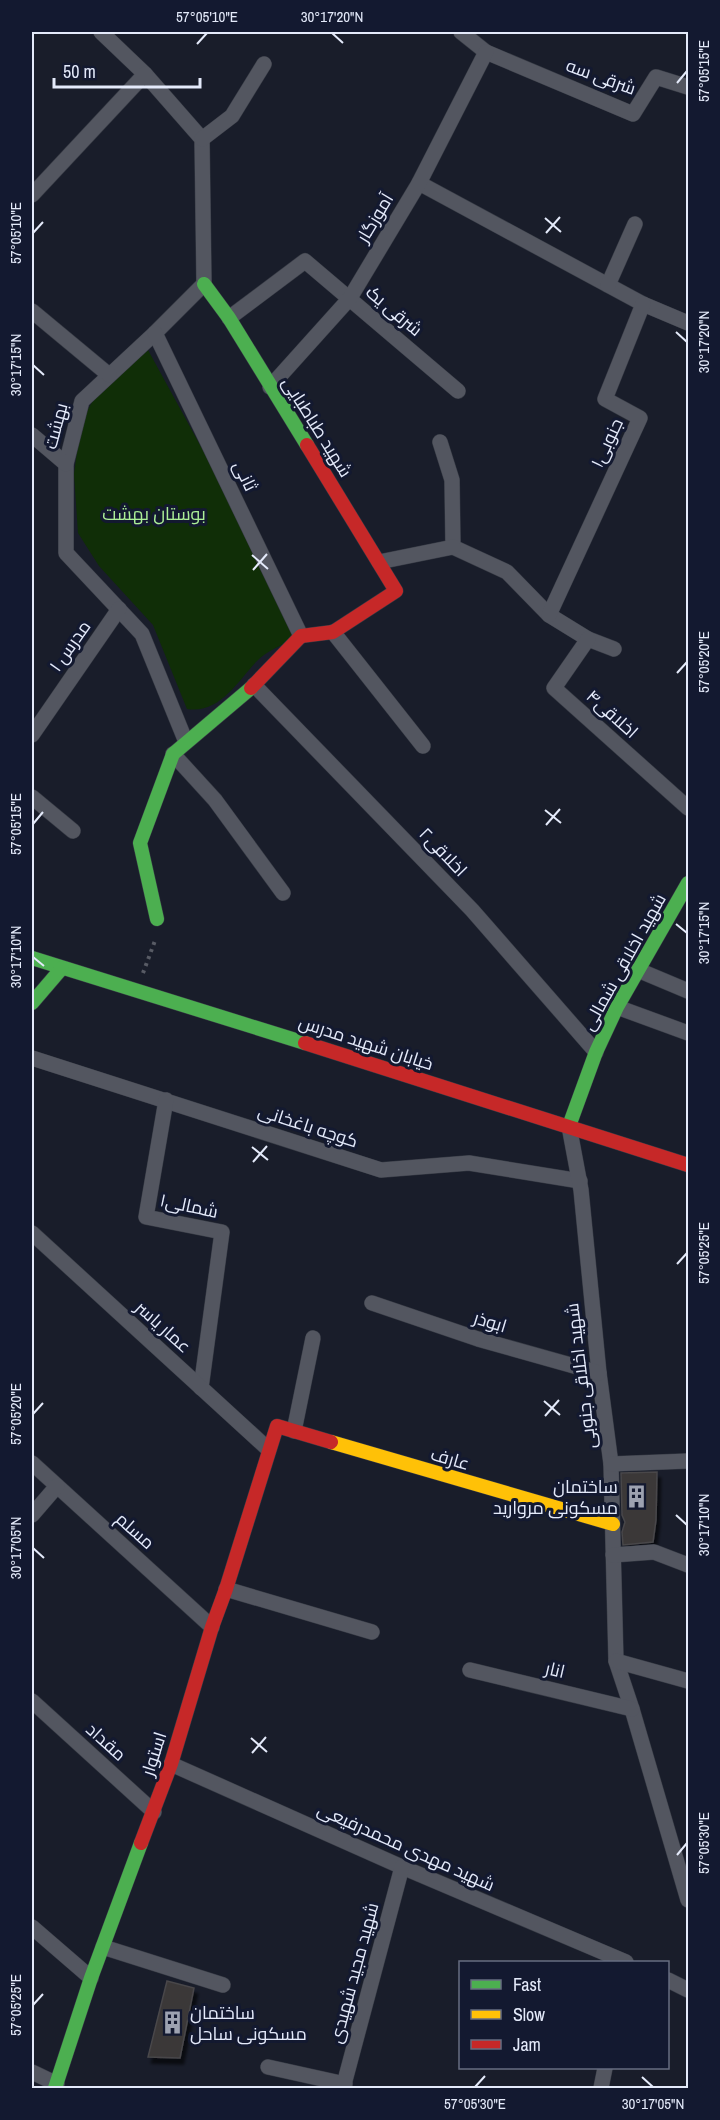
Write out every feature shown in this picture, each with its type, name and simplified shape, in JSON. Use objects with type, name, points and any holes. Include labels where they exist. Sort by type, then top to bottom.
[{"type":"street","points":[[101,32],[145,74],[202,139],[204,284]]},
{"type":"street","points":[[461,32],[486,52]]},
{"type":"street","name":"شرقی سه","points":[[486,52],[633,114],[656,77],[688,87]]},
{"type":"street","name":"آموزگار","points":[[270,387],[350,298],[418,183],[486,52]]},
{"type":"street","points":[[202,139],[232,116],[264,64]]},
{"type":"street","points":[[32,195],[145,74]]},
{"type":"street","points":[[418,183],[643,304],[688,323]]},
{"type":"street","points":[[608,285],[635,224]]},
{"type":"street","name":"شرقی یک","points":[[229,318],[305,261],[458,391]]},
{"type":"street","name":"شهید طباطبایی","points":[[204,284],[229,318],[396,591],[333,632]]},
{"type":"street","name":"بهشت","points":[[186,742],[142,634],[66,553],[66,464],[82,401],[204,284]]},
{"type":"street","name":"جنوبی۱","points":[[549,615],[640,418],[605,399],[643,304]]},
{"type":"street","points":[[32,311],[110,375]]},
{"type":"street","name":"ثانی","points":[[154,333],[301,636]]},
{"type":"street","points":[[32,435],[66,464]]},
{"type":"street","points":[[440,442],[452,480],[453,547]]},
{"type":"street","points":[[379,562],[453,547],[507,572],[549,615],[588,639],[614,649]]},
{"type":"street","name":"مدرس ۱","points":[[32,735],[119,609]]},
{"type":"street","points":[[157,919],[140,843],[173,754],[254,685],[301,636],[333,632],[423,746]]},
{"type":"street","name":"اخلاقی۴","points":[[588,639],[554,688],[688,808]]},
{"type":"street","name":"اخلاقی۲","points":[[254,685],[472,910],[596,1052]]},
{"type":"street","points":[[173,754],[215,800],[283,893]]},
{"type":"street","points":[[32,797],[74,831]]},
{"type":"street","name":"شهید اخلاقی شمالی","points":[[569,1126],[596,1052],[616,1007],[688,883]]},
{"type":"street","name":"خیابان شهید مدرس","points":[[32,958],[688,1165]]},
{"type":"street","points":[[32,1003],[62,968]]},
{"type":"street","points":[[638,970],[688,991]]},
{"type":"street","points":[[616,1007],[688,1033]]},
{"type":"street","name":"کوچه باغخانی","points":[[32,1058],[381,1170],[469,1163],[580,1181]]},
{"type":"street","name":"شمالی۱","points":[[166,1100],[146,1217],[222,1232],[201,1388]]},
{"type":"street","name":"شهید اخلاقی جنوبی","points":[[569,1126],[580,1181],[599,1372],[611,1464],[616,1661],[688,1900]]},
{"type":"street","name":"عمار یاسر","points":[[32,1233],[268,1449]]},
{"type":"street","name":"ابوذر","points":[[372,1303],[478,1339],[599,1372]]},
{"type":"street","points":[[294,1431],[314,1338]]},
{"type":"street","name":"عارف","points":[[277,1426],[613,1524]]},
{"type":"street","name":"استوار","points":[[56,2086],[91,1978],[171,1764],[212,1627],[277,1426]]},
{"type":"street","points":[[611,1464],[688,1461]]},
{"type":"street","name":"مسلم","points":[[32,1463],[212,1627]]},
{"type":"street","points":[[32,1515],[57,1486]]},
{"type":"street","points":[[613,1555],[654,1552],[688,1565]]},
{"type":"street","points":[[226,1589],[372,1632]]},
{"type":"street","points":[[616,1661],[688,1681]]},
{"type":"street","name":"انار","points":[[470,1670],[632,1709]]},
{"type":"street","name":"مقداد","points":[[32,1701],[154,1812]]},
{"type":"street","name":"شهید مهدی محمدرفیعی","points":[[171,1764],[609,1959]]},
{"type":"street","name":"شهید مجید شهیدی","points":[[344,2086],[402,1867]]},
{"type":"street","points":[[32,1927],[91,1978]]},
{"type":"street","points":[[103,1947],[223,1985]]},
{"type":"street","points":[[669,1980],[688,1990]]},
{"type":"street","points":[[268,2067],[344,2086]]},
{"type":"street","points":[[601,2088],[605,2069]]},
{"type":"street","points":[[32,2072],[56,2086]]},
{"type":"path","points":[[137,990],[157,934],[157,919]]},
{"type":"green space","name":"بوستان بهشت","points":[[148,350],[229,498],[294,639],[261,657],[235,687],[218,702],[199,709],[187,709],[153,625],[99,566],[78,533],[74,474],[79,437],[87,411],[95,397]]},
{"type":"building","name":"ساختمان مسکونی مروارید","points":[[657,1472],[653,1542],[623,1545],[622,1532],[625,1522],[622,1515],[621,1473]]},
{"type":"building","name":"ساختمان مسکونی ساحل","points":[[167,1981],[194,1988],[180,2058],[148,2057]]},
{"type":"traffic: fast","points":[[204,284],[229,318],[307,445]]},
{"type":"traffic: fast","points":[[157,919],[140,843],[173,754],[251,688]]},
{"type":"traffic: fast","points":[[569,1126],[596,1052],[617,1007],[688,883]]},
{"type":"traffic: fast","points":[[32,958],[305,1043]]},
{"type":"traffic: fast","points":[[32,1003],[62,968]]},
{"type":"traffic: fast","points":[[55,2088],[91,1978],[141,1843]]},
{"type":"traffic: slow","points":[[331,1442],[613,1524]]},
{"type":"traffic: jam","points":[[251,688],[301,636],[333,632],[396,591],[307,445]]},
{"type":"traffic: jam","points":[[305,1043],[688,1165]]},
{"type":"traffic: jam","points":[[141,1843],[171,1764],[212,1627],[277,1426],[331,1442]]},
{"type":"place","name":"ساختمان مسکونی مروارید","points":[[636,1497]]},
{"type":"place","name":"ساختمان مسکونی ساحل","points":[[172,2023]]}]
